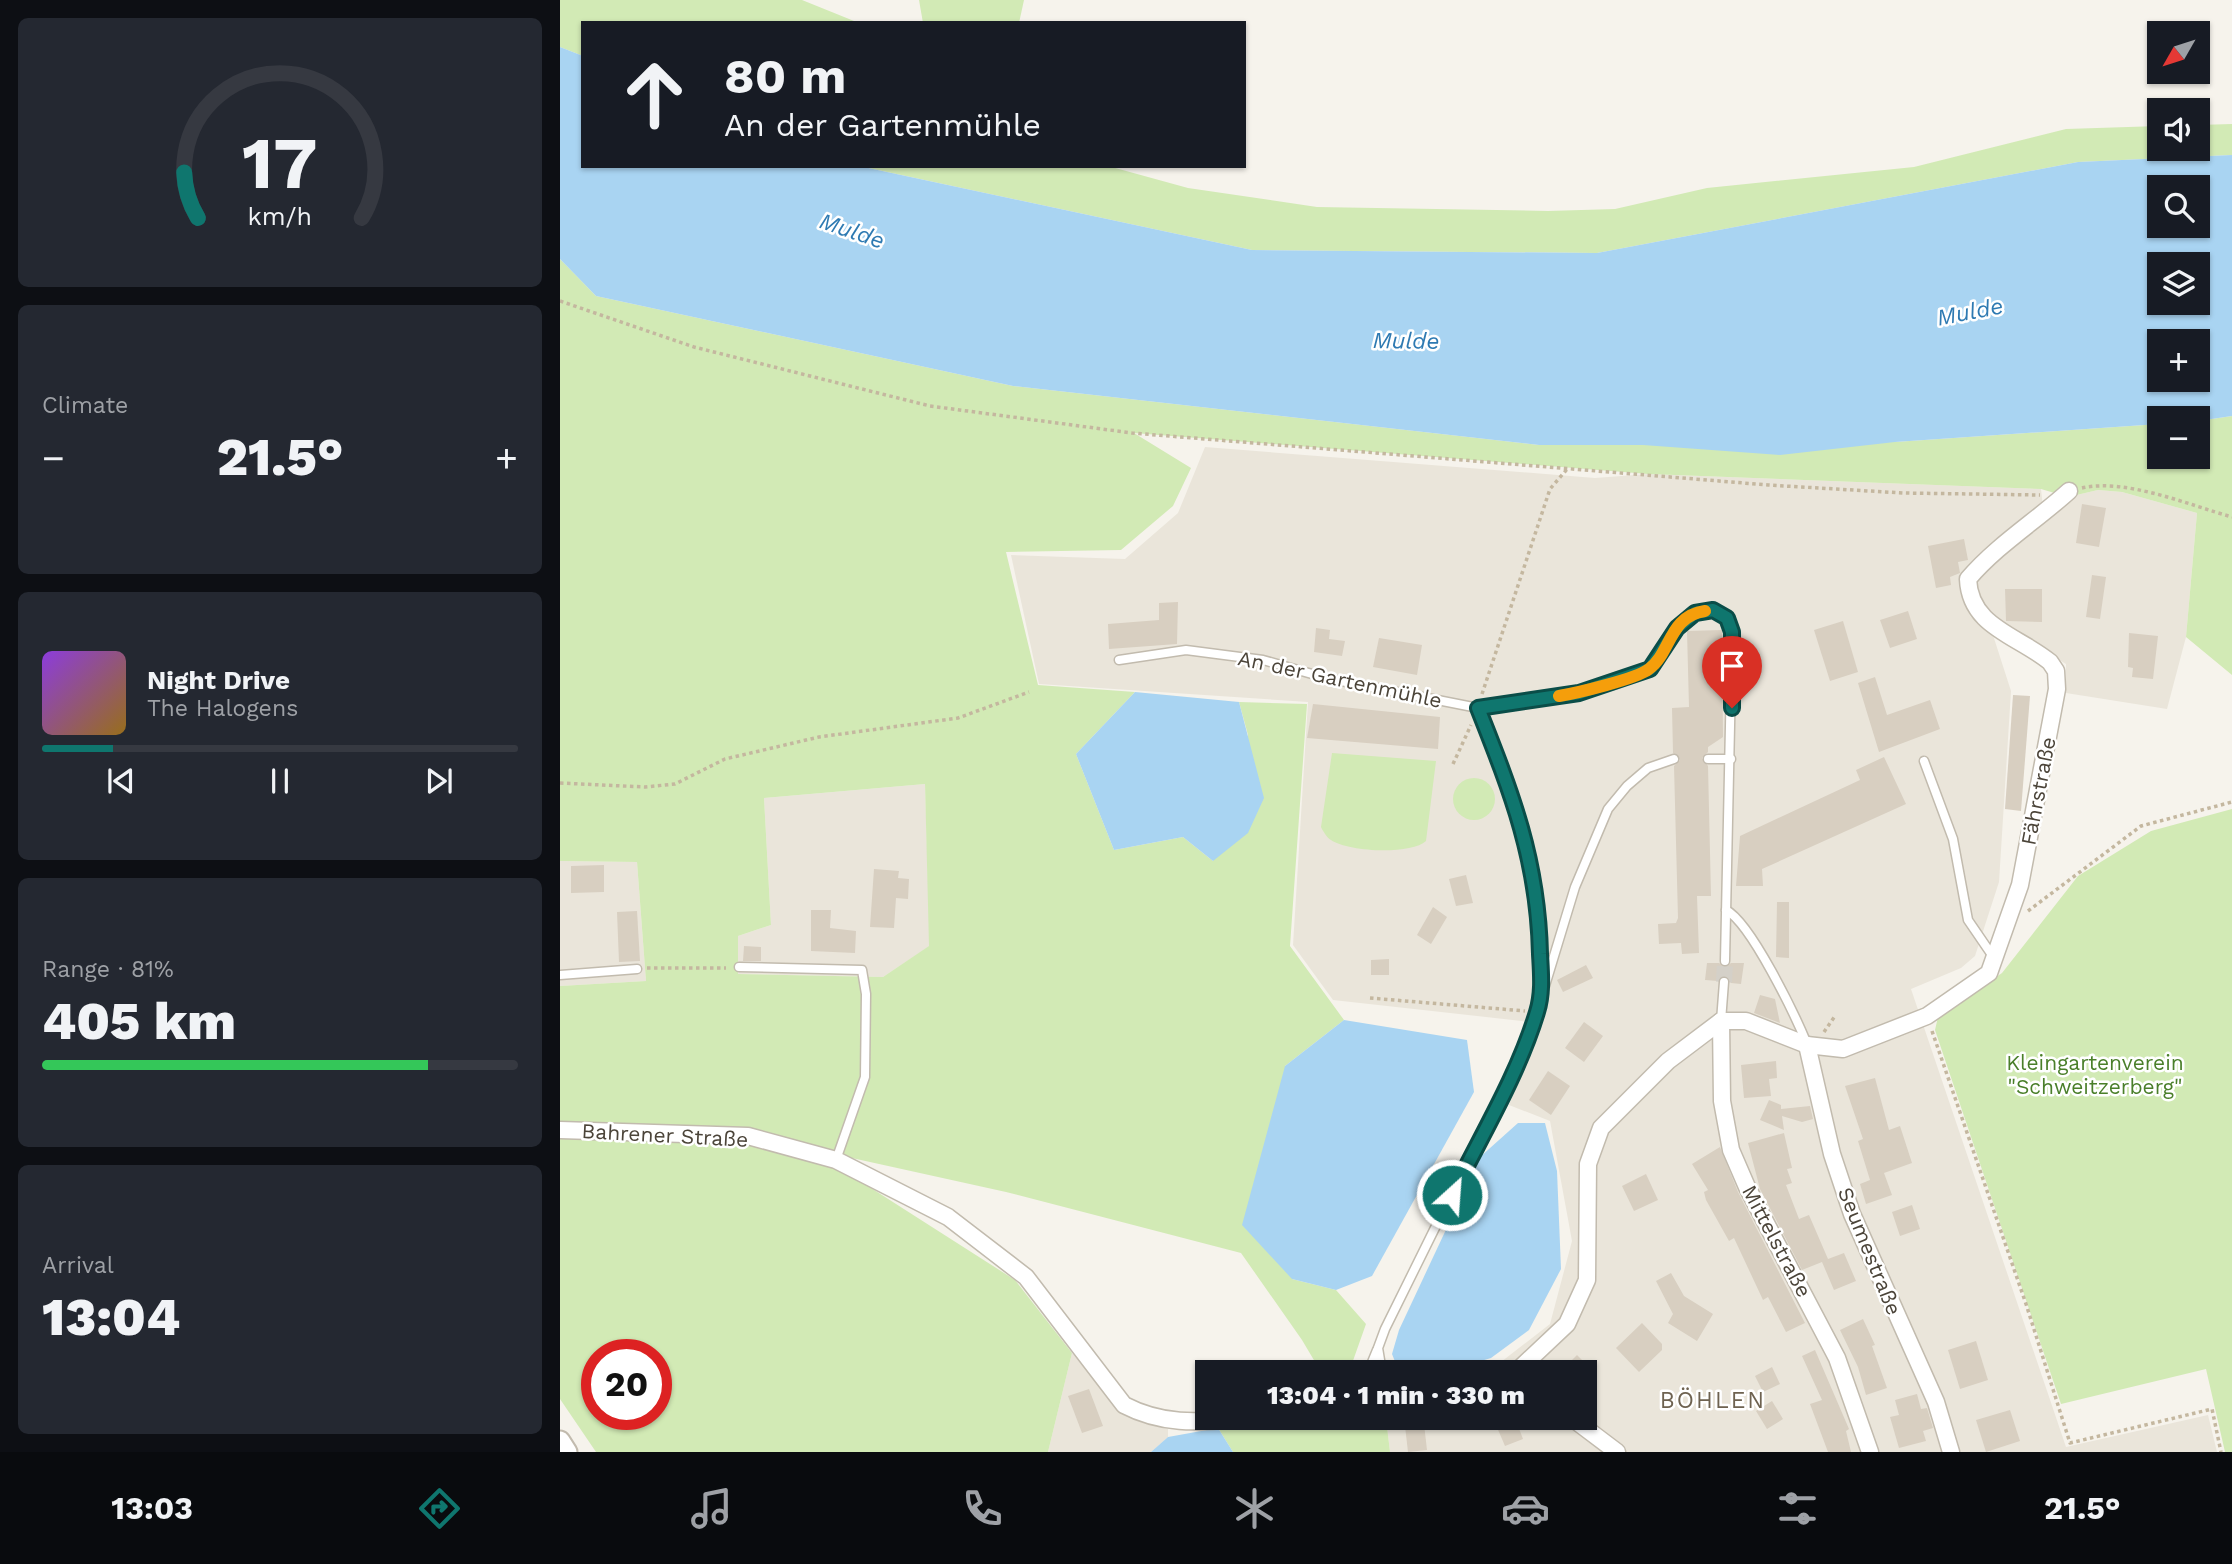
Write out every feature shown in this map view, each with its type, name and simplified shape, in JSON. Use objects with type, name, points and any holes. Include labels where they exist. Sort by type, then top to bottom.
[{"type":"street","name":"Fährstraße","points":[[1807,1045],[1843,1049],[1927,1016],[1989,973],[2020,885],[2057,689],[2056,671],[2041,654],[1982,618],[1968,596],[1968,579],[1986,558],[2034,523],[2069,491]]},
{"type":"street","points":[[1529,1360],[1567,1324],[1587,1280],[1588,1164],[1601,1128],[1668,1061],[1721,1021],[1746,1021],[1807,1045]]},
{"type":"street","name":"Mittelstraße","points":[[1721,1021],[1722,1101],[1731,1150],[1837,1358],[1870,1452]]},
{"type":"street","name":"Seumestraße","points":[[1807,1045],[1832,1154],[1852,1214],[1936,1402],[1951,1452]]},
{"type":"street","name":"Bahrener Straße","points":[[560,1130],[748,1136],[836,1160],[948,1217],[1026,1277],[1124,1405],[1147,1417],[1172,1422],[1195,1421]]},
{"type":"street","points":[[1588,1430],[1618,1452]]},
{"type":"street","points":[[560,1441],[567,1452]]},
{"type":"lane","points":[[1541,992],[1539,918],[1532,862],[1518,810],[1478,708],[1579,693],[1650,669],[1677,628],[1695,613],[1713,610],[1727,618],[1732,632],[1725,961]]},
{"type":"lane","name":"An der Gartenmühle","points":[[1119,660],[1186,650],[1263,660],[1326,678],[1478,708]]},
{"type":"lane","points":[[1373,1360],[1514,1069],[1537,1012],[1575,887],[1608,809],[1627,786],[1648,768],[1674,759]]},
{"type":"lane","points":[[1708,759],[1731,759]]},
{"type":"lane","points":[[1924,761],[1953,839],[1968,920],[1994,958]]},
{"type":"lane","points":[[1726,910],[1736,915],[1749,933],[1807,1045]]},
{"type":"lane","points":[[739,967],[862,970],[866,994],[865,1077],[836,1160]]},
{"type":"lane","points":[[560,975],[638,969]]},
{"type":"lane","points":[[1721,1021],[1724,982]]},
{"type":"lane","points":[[1378,1348],[1380,1360]]},
{"type":"path","points":[[560,301],[694,347],[930,406],[1132,433],[1903,493],[2034,495],[2096,485],[2123,487],[2232,517]]},
{"type":"path","points":[[1453,764],[1478,708],[1550,489],[1569,467]]},
{"type":"path","points":[[560,783],[645,787],[675,784],[725,759],[819,737],[958,718],[1029,691]]},
{"type":"path","points":[[2006,928],[2141,826],[2232,802]]},
{"type":"path","points":[[638,969],[739,967]]},
{"type":"path","points":[[1370,998],[1537,1012]]},
{"type":"path","points":[[1927,1016],[2026,1304],[2070,1443],[2212,1409],[2221,1452]]},
{"type":"shaded area","points":[[1205,447],[1595,478],[1648,474],[2041,489],[2043,508],[1984,553],[1964,596],[1970,616],[1992,632],[2011,691],[1999,882],[1975,956],[1961,968],[1911,989],[2066,1447],[2208,1415],[2217,1452],[1390,1452],[1387,1430],[1597,1430],[1597,1360],[1504,1360],[1550,1324],[1572,1241],[1550,1121],[1509,1105],[1540,1023],[1333,1000],[1293,945],[1308,702],[1039,684],[1011,555],[1125,559],[1178,513]]},
{"type":"shaded area","points":[[2098,490],[2122,492],[2197,513],[2186,637],[2167,709],[2066,693],[2066,664],[1984,614],[1974,581],[2068,497]]},
{"type":"shaded area","points":[[925,784],[930,946],[883,977],[737,974],[738,936],[771,925],[764,798]]},
{"type":"shaded area","points":[[560,861],[637,862],[646,981],[560,986]]},
{"type":"shaded area","points":[[1072,1353],[1123,1413],[1143,1423],[1168,1429],[1168,1437],[1151,1452],[1048,1452]]},
{"type":"green space","points":[[560,0],[802,0],[854,21],[581,21],[581,55],[560,47]]},
{"type":"green space","points":[[919,0],[1024,0],[1019,21],[923,21]]},
{"type":"green space","points":[[2232,124],[2232,155],[2210,156],[2210,125]]},
{"type":"green space","points":[[2147,126],[2147,159],[2078,162],[1597,253],[1252,250],[868,168],[1115,168],[1188,188],[1317,207],[1548,211],[1615,209],[1707,188],[1914,167],[2066,129]]},
{"type":"green space","points":[[560,259],[596,296],[1013,386],[1539,445],[1895,442],[2147,425],[2147,469],[2210,469],[2210,419],[2232,416],[2232,675],[2186,637],[2197,513],[2122,492],[2098,490],[2068,497],[2041,489],[1648,474],[1134,433],[1191,468],[1173,506],[1121,550],[1006,552],[1038,685],[1135,692],[1076,754],[1114,850],[1183,837],[1213,861],[1248,735],[1239,702],[1307,704],[1290,946],[1344,1020],[1285,1066],[1292,1279],[1336,1290],[1366,1324],[1353,1360],[1314,1360],[1241,1253],[1006,1192],[802,1147],[1015,1280],[1072,1353],[1048,1452],[596,1452],[581,1430],[672,1430],[672,1339],[581,1339],[581,1430],[560,1399],[560,986],[646,981],[637,862],[560,861]],"holes":[[[925,784],[929,946],[883,977],[738,974],[738,936],[771,925],[764,798]]]},
{"type":"green space","points":[[1332,753],[1436,761],[1426,841],[1407,848],[1379,850],[1351,847],[1328,838],[1321,827]]},
{"type":"green space","points":[[1474,778],[1489,784],[1495,799],[1489,814],[1474,820],[1459,814],[1453,799],[1459,784]]},
{"type":"green space","name":"Kleingartenverein \"Schweitzerberg\"","points":[[2232,809],[2232,1452],[2225,1452],[2206,1369],[2061,1404],[1935,1030],[1938,1017],[2002,973],[2078,876],[2151,831]]},
{"type":"green space","points":[[1219,1430],[1387,1430],[1390,1452],[1233,1452]]},
{"type":"water","name":"Mulde","points":[[560,47],[581,55],[581,168],[868,168],[1252,250],[1597,253],[2078,162],[2147,159],[2147,161],[2210,161],[2210,156],[2232,155],[2232,416],[2210,419],[2210,406],[2147,406],[2147,425],[1895,442],[1780,455],[1643,445],[1539,445],[1013,386],[596,296],[560,259]]},
{"type":"water","points":[[1135,692],[1239,702],[1264,798],[1248,833],[1213,861],[1183,837],[1114,850],[1076,754]]},
{"type":"water","points":[[1344,1020],[1467,1040],[1474,1092],[1372,1276],[1336,1290],[1292,1279],[1242,1225],[1285,1066]]},
{"type":"water","points":[[1518,1123],[1545,1123],[1557,1171],[1561,1269],[1529,1330],[1491,1358],[1394,1360],[1392,1354],[1399,1330],[1480,1157]]},
{"type":"water","points":[[1219,1430],[1233,1452],[1151,1452],[1168,1437]]},
{"type":"building","points":[[2082,504],[2106,508],[2099,547],[2076,543]]},
{"type":"building","points":[[1964,539],[1968,560],[1958,562],[1960,573],[1950,577],[1951,585],[1936,588],[1928,546]]},
{"type":"building","points":[[2092,575],[2106,577],[2100,619],[2086,617]]},
{"type":"building","points":[[2005,589],[2042,589],[2042,622],[2006,621]]},
{"type":"building","points":[[1178,602],[1177,644],[1109,649],[1108,624],[1159,620],[1159,603]]},
{"type":"building","points":[[1908,611],[1917,639],[1890,648],[1880,620]]},
{"type":"building","points":[[1843,621],[1858,672],[1830,681],[1814,630]]},
{"type":"building","points":[[1316,628],[1330,630],[1329,639],[1345,641],[1342,656],[1314,652]]},
{"type":"building","points":[[1722,630],[1723,737],[1708,747],[1708,752],[1702,758],[1708,766],[1711,896],[1697,896],[1699,953],[1682,954],[1681,943],[1659,944],[1658,924],[1676,923],[1678,918],[1674,766],[1680,760],[1673,753],[1672,708],[1689,707],[1687,631]]},
{"type":"building","points":[[2129,633],[2158,636],[2153,679],[2132,677],[2133,668],[2128,667]]},
{"type":"building","points":[[1379,638],[1422,645],[1417,675],[1373,667]]},
{"type":"building","points":[[1875,677],[1887,715],[1930,700],[1940,729],[1879,752],[1858,683]]},
{"type":"building","points":[[2013,695],[2030,696],[2021,811],[2005,809]]},
{"type":"building","points":[[1313,704],[1440,717],[1438,749],[1307,738]]},
{"type":"building","points":[[1884,757],[1906,804],[1762,869],[1763,886],[1736,886],[1740,836],[1860,780],[1856,770]]},
{"type":"building","points":[[604,865],[604,892],[571,893],[571,866]]},
{"type":"building","points":[[874,869],[899,871],[898,878],[909,879],[908,899],[896,898],[894,928],[870,927]]},
{"type":"building","points":[[1466,875],[1473,903],[1456,906],[1449,879]]},
{"type":"building","points":[[1777,902],[1789,902],[1789,958],[1776,957]]},
{"type":"building","points":[[1433,907],[1447,917],[1431,944],[1417,935]]},
{"type":"building","points":[[811,910],[831,910],[830,928],[856,931],[855,953],[811,951]]},
{"type":"building","points":[[637,911],[640,961],[619,962],[617,912]]},
{"type":"building","points":[[744,946],[761,947],[761,961],[743,961]]},
{"type":"building","points":[[1389,959],[1389,975],[1371,975],[1371,960]]},
{"type":"building","points":[[1707,963],[1719,963],[1726,967],[1731,963],[1744,963],[1741,984],[1731,983],[1725,976],[1718,981],[1705,980]]},
{"type":"building","points":[[1586,965],[1593,978],[1563,992],[1557,980]]},
{"type":"building","points":[[1760,995],[1775,999],[1780,1023],[1754,1013]]},
{"type":"building","points":[[1584,1022],[1603,1036],[1584,1062],[1565,1048]]},
{"type":"building","points":[[1776,1061],[1777,1078],[1769,1079],[1771,1096],[1744,1098],[1741,1065]]},
{"type":"building","points":[[1548,1071],[1570,1086],[1551,1115],[1529,1100]]},
{"type":"building","points":[[1875,1078],[1889,1130],[1900,1126],[1912,1163],[1884,1173],[1892,1195],[1866,1204],[1860,1184],[1870,1180],[1858,1141],[1863,1139],[1845,1086]]},
{"type":"building","points":[[1769,1100],[1781,1105],[1781,1109],[1810,1106],[1813,1119],[1802,1122],[1782,1116],[1784,1130],[1760,1120]]},
{"type":"building","points":[[1784,1133],[1792,1168],[1787,1169],[1792,1183],[1786,1185],[1799,1219],[1809,1215],[1828,1259],[1844,1253],[1856,1281],[1834,1290],[1822,1262],[1802,1270],[1760,1189],[1748,1143]]},
{"type":"building","points":[[1720,1147],[1738,1192],[1805,1323],[1786,1332],[1768,1297],[1763,1300],[1734,1238],[1729,1241],[1706,1200],[1704,1192],[1708,1190],[1692,1164]]},
{"type":"building","points":[[1646,1174],[1658,1200],[1634,1211],[1622,1186]]},
{"type":"building","points":[[1912,1205],[1920,1229],[1900,1236],[1892,1212]]},
{"type":"building","points":[[1671,1273],[1684,1296],[1713,1314],[1697,1341],[1668,1323],[1673,1314],[1656,1281]]},
{"type":"building","points":[[1863,1319],[1875,1345],[1872,1346],[1887,1388],[1866,1395],[1858,1367],[1840,1330]]},
{"type":"building","points":[[1642,1323],[1662,1344],[1662,1350],[1639,1372],[1616,1348]]},
{"type":"building","points":[[1976,1341],[1988,1380],[1960,1389],[1948,1350]]},
{"type":"building","points":[[1815,1350],[1849,1429],[1846,1431],[1851,1452],[1828,1452],[1810,1404],[1822,1400],[1802,1356]]},
{"type":"building","points":[[1772,1367],[1780,1384],[1763,1392],[1755,1376]]},
{"type":"building","points":[[1089,1389],[1103,1426],[1082,1433],[1068,1396]]},
{"type":"building","points":[[1917,1394],[1921,1409],[1927,1408],[1933,1428],[1923,1431],[1926,1441],[1899,1448],[1890,1417],[1899,1415],[1895,1400]]},
{"type":"building","points":[[1772,1401],[1783,1419],[1767,1429],[1756,1411]]},
{"type":"building","points":[[2010,1410],[2020,1441],[1986,1452],[1976,1420]]},
{"type":"building","points":[[1405,1430],[1425,1430],[1427,1450],[1408,1452]]},
{"type":"building","points":[[1498,1430],[1520,1430],[1523,1439],[1505,1446]]},
{"type":"tunnel","points":[[1724,982],[1725,961]]},
{"type":"slow traffic","points":[[1559,696],[1579,693],[1650,669],[1677,628],[1695,613],[1705,611]]},
{"type":"district","name":"BÖHLEN","points":[[1713,1400]]},
{"type":"route","points":[[1452,1195],[1514,1069],[1537,1012],[1541,992],[1539,918],[1532,862],[1518,810],[1478,708],[1579,693],[1650,669],[1677,628],[1695,613],[1713,610],[1727,618],[1732,632],[1732,708]]}]
